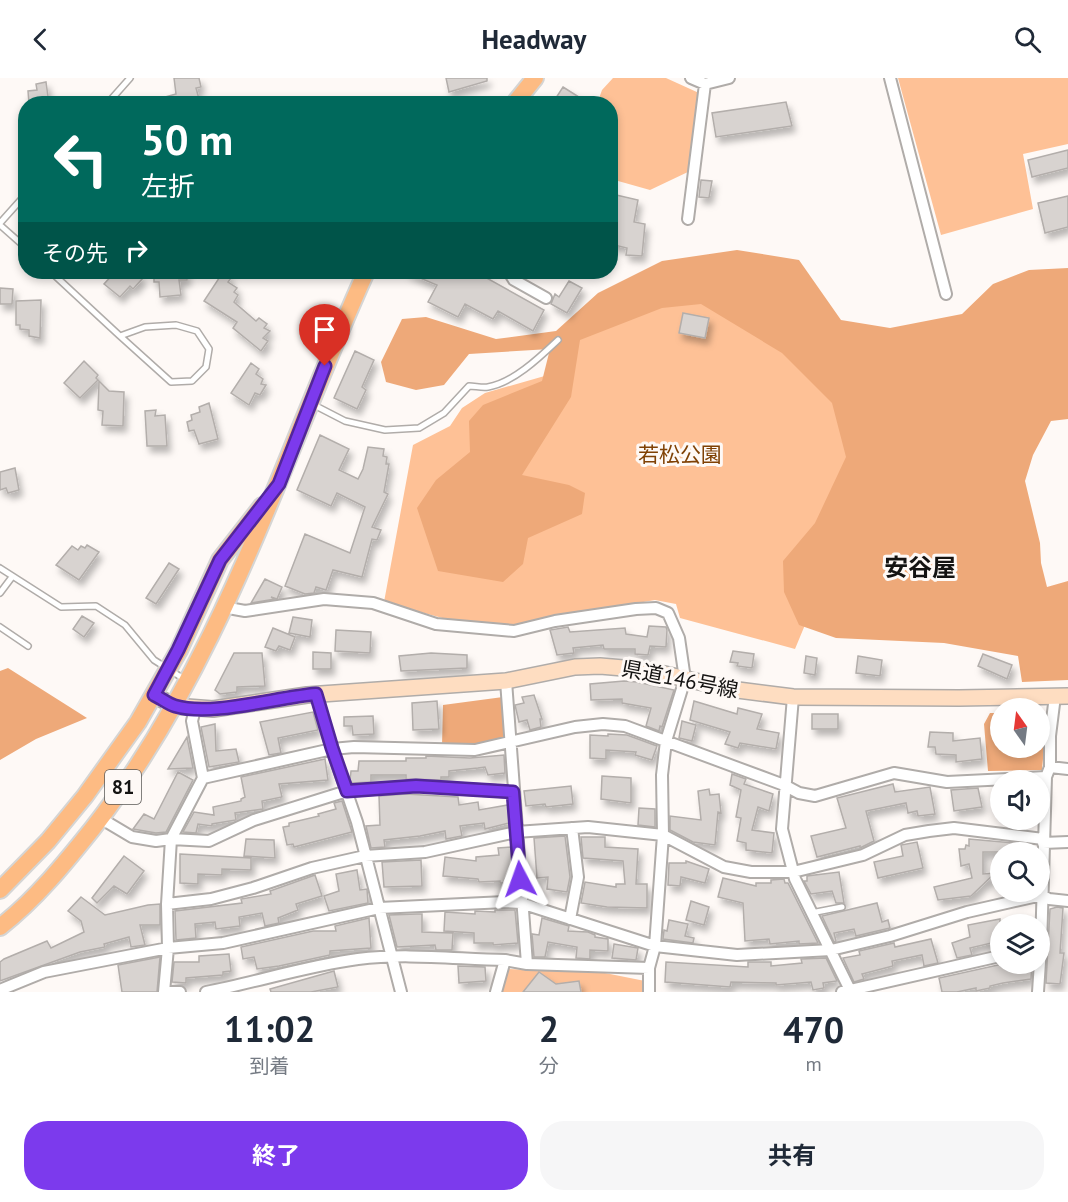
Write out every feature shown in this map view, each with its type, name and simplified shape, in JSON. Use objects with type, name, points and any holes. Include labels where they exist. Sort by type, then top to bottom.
[{"type":"main road","points":[[520,96],[535,78]]},
{"type":"main road","name":"81","points":[[0,927],[50,880],[100,818],[158,734],[174,706],[223,607],[279,484],[310,403],[363,279]]},
{"type":"main road","name":"81","points":[[0,890],[48,841],[86,796],[138,722],[167,670],[220,560],[279,484]]},
{"type":"main road","name":"県道146号線","points":[[154,695],[174,706],[213,709],[316,694],[506,681],[567,669],[600,666],[647,670],[764,694],[793,697],[1061,696]]},
{"type":"street","points":[[691,78],[705,84],[729,78]]},
{"type":"street","points":[[890,78],[946,294]]},
{"type":"street","points":[[688,219],[705,84]]},
{"type":"street","points":[[513,279],[546,298]]},
{"type":"street","points":[[223,607],[245,611],[324,599],[373,603],[436,624],[514,631],[555,621],[636,609],[656,608],[668,613],[679,638],[685,679],[666,741],[662,775],[663,835],[656,946],[649,968],[649,992]]},
{"type":"street","points":[[506,681],[527,964]]},
{"type":"street","points":[[316,694],[357,822],[401,992]]},
{"type":"street","points":[[1048,770],[1050,736],[1061,696]]},
{"type":"street","points":[[793,697],[782,829],[793,872],[831,950],[848,992],[990,958]]},
{"type":"street","points":[[180,992],[164,992],[168,948],[167,904],[171,839],[203,778],[192,721],[195,709]]},
{"type":"street","points":[[203,778],[332,748],[475,750],[575,727],[603,724],[625,726],[784,785],[799,793],[815,796],[894,773],[947,782],[990,778]]},
{"type":"street","points":[[1050,772],[1068,769]]},
{"type":"street","points":[[100,818],[132,837],[156,841],[209,840],[255,820],[347,791],[416,786],[513,792]]},
{"type":"street","points":[[167,904],[221,896],[312,868],[365,856],[425,852],[516,832],[572,828],[588,827],[663,835],[724,867],[751,872],[793,872],[862,855],[905,835],[954,828],[1043,841],[1068,842]]},
{"type":"street","points":[[570,920],[578,877],[572,828]]},
{"type":"street","points":[[1043,841],[1044,830]]},
{"type":"street","points":[[1050,899],[1068,901]]},
{"type":"street","points":[[0,990],[44,972],[168,948],[223,943],[379,908],[521,903],[656,946],[737,955],[831,950],[1011,902]]},
{"type":"street","points":[[206,992],[322,965],[391,956],[649,968]]},
{"type":"street","points":[[496,992],[505,960]]},
{"type":"street","points":[[1038,992],[1039,974]]},
{"type":"lane","points":[[114,96],[130,78]]},
{"type":"lane","points":[[18,203],[0,224],[18,241]]},
{"type":"lane","points":[[59,279],[120,336],[171,382],[192,381],[206,367],[209,348],[197,331],[176,325],[145,327],[120,336]]},
{"type":"lane","points":[[310,403],[345,422],[385,430],[419,428],[444,413],[469,386],[489,387],[509,378],[535,362],[558,340]]},
{"type":"lane","points":[[0,568],[61,607],[96,606],[124,625],[154,660],[188,681]]},
{"type":"lane","points":[[0,593],[12,577]]},
{"type":"lane","points":[[0,627],[28,646]]},
{"type":"lane","points":[[811,913],[842,907]]},
{"type":"green space","points":[[613,78],[666,78],[699,93],[690,171],[650,190],[618,181],[618,96],[600,96],[602,90]]},
{"type":"green space","points":[[898,78],[1068,78],[1068,144],[1023,154],[1033,209],[941,235]]},
{"type":"green space","name":"若松公園","points":[[705,298],[904,386],[795,649],[680,618],[676,604],[655,600],[551,618],[509,628],[446,619],[384,602],[413,445],[450,426],[462,408],[485,393],[555,373],[573,333],[622,315]]},
{"type":"green space","points":[[507,969],[605,973],[645,981],[644,992],[502,992]]},
{"type":"shaded area","points":[[737,250],[799,260],[841,320],[890,328],[962,314],[993,284],[1029,270],[1068,268],[1068,419],[1051,421],[1033,455],[1025,481],[1040,543],[1041,563],[1047,587],[1068,581],[1068,680],[1022,682],[1018,656],[944,643],[836,638],[799,625],[784,592],[783,561],[815,523],[846,457],[832,403],[782,353],[701,304],[662,308],[580,340],[571,397],[522,475],[569,485],[585,493],[582,514],[528,538],[523,564],[503,582],[438,571],[417,508],[436,480],[470,452],[469,421],[483,405],[542,381],[550,349],[469,354],[444,385],[416,390],[386,382],[381,362],[402,319],[426,317],[496,339],[556,331],[598,293],[662,261]]},
{"type":"shaded area","points":[[8,668],[87,718],[36,739],[0,760],[0,671]]},
{"type":"shaded area","points":[[503,697],[507,740],[474,747],[442,746],[443,705]]},
{"type":"shaded area","points":[[990,713],[990,758],[1043,758],[1042,770],[988,771],[984,724]]},
{"type":"building","points":[[174,78],[199,78],[201,87],[196,88],[198,96],[169,96],[176,94]]},
{"type":"building","points":[[446,78],[487,78],[487,81],[449,92]]},
{"type":"building","points":[[46,82],[48,96],[28,96],[28,91],[37,90],[36,84]]},
{"type":"building","points":[[563,87],[577,96],[557,96]]},
{"type":"building","points":[[786,102],[792,126],[716,137],[712,113]]},
{"type":"building","points":[[1068,150],[1068,168],[1032,177],[1028,160]]},
{"type":"building","points":[[701,180],[712,181],[709,198],[699,197]]},
{"type":"building","points":[[618,195],[638,200],[634,222],[645,224],[642,256],[626,255],[627,248],[618,246]]},
{"type":"building","points":[[1068,196],[1068,227],[1045,233],[1038,203]]},
{"type":"building","points":[[109,279],[142,279],[133,289],[130,286],[120,297],[104,284]]},
{"type":"building","points":[[154,279],[187,279],[179,280],[181,295],[160,297],[159,282],[154,282]]},
{"type":"building","points":[[218,279],[230,279],[228,282],[237,288],[234,292],[238,295],[234,302],[256,321],[259,318],[267,324],[264,328],[270,331],[263,338],[268,341],[261,351],[233,328],[237,322],[204,301]]},
{"type":"building","points":[[423,279],[489,279],[544,310],[533,331],[498,311],[493,319],[465,304],[458,317],[428,302],[437,285]]},
{"type":"building","points":[[569,281],[582,288],[567,313],[551,304],[555,294],[559,297]]},
{"type":"building","points":[[0,288],[13,289],[12,304],[0,304]]},
{"type":"building","points":[[41,300],[40,338],[29,336],[29,330],[20,329],[20,325],[16,325],[16,301]]},
{"type":"building","points":[[683,313],[709,318],[705,338],[679,333]]},
{"type":"building","points":[[355,351],[374,360],[362,387],[366,390],[357,409],[334,398]]},
{"type":"building","points":[[84,361],[98,375],[96,378],[98,380],[80,398],[64,383]]},
{"type":"building","points":[[251,363],[259,369],[256,374],[263,379],[261,384],[266,385],[260,395],[255,393],[249,405],[231,393]]},
{"type":"building","points":[[99,381],[109,391],[124,392],[123,426],[102,425],[103,411],[98,410]]},
{"type":"building","points":[[209,403],[218,439],[199,444],[194,430],[189,431],[187,422],[192,420],[191,415],[200,412],[199,407]]},
{"type":"building","points":[[156,410],[155,416],[165,415],[167,446],[147,446],[145,411]]},
{"type":"building","points":[[320,435],[349,449],[339,470],[358,479],[368,447],[384,449],[383,456],[387,457],[386,464],[389,464],[384,492],[388,494],[372,527],[381,530],[377,540],[372,539],[362,577],[333,570],[326,590],[316,587],[314,593],[305,594],[285,586],[305,534],[350,553],[365,507],[337,493],[331,506],[297,490]]},
{"type":"building","points":[[15,468],[19,490],[8,493],[6,488],[0,490],[0,472]]},
{"type":"building","points":[[87,545],[99,552],[79,580],[56,565],[72,546],[78,550],[81,546],[85,548]]},
{"type":"building","points":[[169,563],[179,569],[156,604],[146,598]]},
{"type":"building","points":[[265,579],[282,587],[277,599],[271,597],[275,599],[251,603]]},
{"type":"building","points":[[82,616],[94,623],[84,637],[73,629]]},
{"type":"building","points":[[293,617],[312,620],[310,637],[289,633]]},
{"type":"building","points":[[649,626],[666,627],[667,630],[666,647],[650,646],[648,655],[635,654],[635,649],[604,649],[603,645],[573,648],[574,653],[557,655],[550,630],[568,627],[570,632],[625,628],[626,634],[647,637]]},
{"type":"building","points":[[273,628],[295,637],[290,650],[279,646],[276,651],[265,647]]},
{"type":"building","points":[[336,630],[371,632],[370,653],[335,651]]},
{"type":"building","points":[[733,651],[754,654],[752,668],[737,666],[738,663],[730,662]]},
{"type":"building","points":[[313,652],[331,653],[331,669],[313,669]]},
{"type":"building","points":[[234,653],[262,653],[265,686],[237,687],[237,692],[220,694],[215,690]]},
{"type":"building","points":[[431,653],[467,655],[467,668],[401,671],[399,656]]},
{"type":"building","points":[[983,654],[1012,665],[1007,679],[978,666]]},
{"type":"building","points":[[806,656],[817,658],[815,675],[804,673]]},
{"type":"building","points":[[858,656],[882,660],[880,676],[856,673]]},
{"type":"building","points":[[624,681],[674,690],[659,731],[646,726],[651,708],[622,703],[622,699],[591,700],[590,684]]},
{"type":"building","points":[[534,695],[542,719],[540,719],[541,727],[530,730],[527,720],[519,722],[515,705],[524,703],[522,697]]},
{"type":"building","points":[[437,701],[439,729],[413,730],[412,703]]},
{"type":"building","points":[[694,701],[737,714],[738,708],[762,714],[757,729],[779,733],[776,749],[740,743],[738,748],[725,744],[730,732],[690,720]]},
{"type":"building","points":[[313,712],[318,730],[278,738],[281,753],[269,755],[260,722]]},
{"type":"building","points":[[812,714],[838,714],[838,729],[812,729]]},
{"type":"building","points":[[373,716],[374,734],[353,735],[352,726],[344,726],[344,717]]},
{"type":"building","points":[[682,721],[696,725],[692,741],[679,738]]},
{"type":"building","points":[[215,724],[216,751],[236,749],[239,762],[209,767],[201,727]]},
{"type":"building","points":[[930,732],[953,733],[953,741],[980,738],[982,759],[956,762],[956,755],[936,754],[935,747],[928,747]]},
{"type":"building","points":[[608,734],[627,735],[657,746],[652,760],[635,755],[636,752],[606,750],[606,759],[590,758],[590,735],[608,736]]},
{"type":"building","points":[[187,737],[193,768],[168,769]]},
{"type":"building","points":[[504,755],[505,773],[488,775],[485,767],[449,771],[449,777],[441,777],[441,780],[406,779],[406,775],[371,775],[371,782],[352,783],[350,780],[351,771],[358,771],[359,761],[406,761],[406,758],[426,758],[426,756],[470,758]]},
{"type":"building","points":[[325,759],[328,780],[279,784],[282,797],[262,801],[263,809],[235,813],[236,820],[212,824],[212,826],[198,824],[196,833],[183,832],[194,812],[214,815],[213,807],[241,801],[245,797],[241,777]]},
{"type":"building","points":[[178,772],[193,780],[166,832],[156,833],[133,829],[144,814],[154,819]]},
{"type":"building","points":[[732,774],[746,779],[744,784],[773,794],[769,811],[758,807],[752,830],[774,833],[772,853],[746,850],[746,843],[737,841],[741,818],[736,817],[741,790],[730,785]]},
{"type":"building","points":[[602,776],[631,778],[631,803],[601,799]]},
{"type":"building","points":[[893,784],[895,792],[930,787],[935,814],[918,816],[917,811],[908,813],[906,803],[866,811],[874,841],[860,848],[860,846],[817,857],[811,836],[846,828],[837,798]]},
{"type":"building","points":[[571,786],[573,804],[546,807],[545,804],[526,806],[524,791]]},
{"type":"building","points":[[978,788],[982,807],[954,811],[951,790]]},
{"type":"building","points":[[709,789],[710,795],[719,794],[721,813],[718,812],[715,845],[693,842],[670,830],[670,816],[701,820],[698,791]]},
{"type":"building","points":[[406,794],[458,797],[459,805],[478,802],[479,810],[508,805],[509,823],[485,829],[484,823],[460,826],[462,836],[446,839],[445,831],[384,840],[385,847],[371,848],[366,826],[380,825],[379,796]]},
{"type":"building","points":[[342,801],[352,832],[294,847],[293,844],[287,845],[283,827],[289,826],[289,823],[319,816],[318,814],[336,809],[334,803]]},
{"type":"building","points":[[639,808],[655,809],[655,827],[638,825]]},
{"type":"building","points":[[565,836],[570,877],[567,892],[547,889],[548,877],[537,878],[534,838]]},
{"type":"building","points":[[581,837],[605,837],[605,847],[638,849],[636,884],[647,884],[647,908],[607,907],[581,903],[585,882],[616,887],[616,884],[625,884],[623,861],[583,858]]},
{"type":"building","points":[[246,839],[274,840],[275,858],[244,856]]},
{"type":"building","points":[[969,839],[1003,842],[990,842],[990,852],[983,852],[983,874],[990,873],[990,878],[971,896],[938,900],[934,887],[972,878],[969,864],[961,866],[959,849],[965,849],[966,845],[969,846]]},
{"type":"building","points":[[917,842],[923,868],[878,878],[874,862],[903,856],[901,845]]},
{"type":"building","points":[[511,847],[513,883],[479,882],[478,879],[443,876],[445,857],[476,861],[476,857],[499,855],[498,848]]},
{"type":"building","points":[[180,854],[251,858],[251,870],[222,869],[222,875],[198,874],[198,884],[180,883]]},
{"type":"building","points":[[124,856],[144,871],[127,894],[114,886],[97,903],[92,898]]},
{"type":"building","points":[[421,860],[422,886],[384,887],[382,862]]},
{"type":"building","points":[[686,861],[709,869],[705,883],[681,877],[680,886],[668,885],[669,863],[686,863]]},
{"type":"building","points":[[357,870],[360,890],[367,889],[368,903],[329,911],[324,896],[339,891],[336,874]]},
{"type":"building","points":[[839,872],[844,903],[836,903],[832,891],[811,894],[804,881],[807,881],[807,876]]},
{"type":"building","points":[[315,875],[322,896],[296,904],[298,910],[278,918],[279,923],[265,926],[262,913],[239,917],[240,926],[216,929],[215,922],[195,924],[196,938],[176,940],[175,911],[242,903],[241,899],[271,894],[270,891]]},
{"type":"building","points":[[723,878],[756,886],[756,883],[771,883],[771,880],[784,879],[818,943],[799,944],[799,941],[770,944],[769,939],[745,941],[743,903],[718,897]]},
{"type":"building","points":[[81,897],[105,915],[160,904],[160,925],[140,925],[145,945],[131,947],[129,937],[0,981],[0,962],[4,959],[47,941],[51,948],[84,932],[81,921],[68,911]]},
{"type":"building","points":[[691,901],[709,907],[704,925],[686,920]]},
{"type":"building","points":[[877,903],[882,922],[888,920],[890,928],[856,936],[854,929],[834,933],[836,941],[834,942],[822,916]]},
{"type":"building","points":[[1063,908],[1060,953],[1064,953],[1060,984],[1046,983],[1046,974],[1050,974],[1050,909]]},
{"type":"building","points":[[495,910],[515,910],[518,943],[493,945],[493,943],[474,943],[474,933],[444,931],[445,912],[475,914],[475,911],[495,912]]},
{"type":"building","points":[[422,914],[422,932],[453,933],[452,950],[436,950],[435,945],[397,947],[389,915]]},
{"type":"building","points":[[369,918],[371,948],[330,951],[330,955],[257,969],[254,957],[243,959],[241,947],[313,931],[336,931],[335,926]]},
{"type":"building","points":[[542,918],[569,926],[568,931],[588,932],[595,937],[608,939],[608,951],[590,950],[590,959],[576,958],[577,947],[548,942],[545,957],[534,957],[532,934],[539,935]]},
{"type":"building","points":[[669,920],[688,924],[685,936],[694,938],[693,943],[663,939]]},
{"type":"building","points":[[990,921],[990,943],[970,948],[972,955],[957,958],[952,943],[970,937],[968,925]]},
{"type":"building","points":[[931,939],[938,963],[924,966],[922,955],[892,961],[893,966],[862,974],[864,979],[854,982],[843,958],[860,955],[859,951],[894,943],[895,947]]},
{"type":"building","points":[[614,944],[638,948],[636,960],[612,958]]},
{"type":"building","points":[[229,954],[231,971],[223,972],[223,975],[186,978],[186,983],[172,982],[174,962],[199,962],[199,956]]},
{"type":"building","points":[[160,957],[157,992],[122,992],[118,965]]},
{"type":"building","points":[[826,958],[837,981],[823,983],[824,988],[813,990],[811,982],[776,985],[776,983],[731,982],[730,987],[665,982],[666,962],[748,967],[748,962],[771,962],[771,966],[802,963],[801,959]]},
{"type":"building","points":[[458,966],[485,967],[486,981],[459,983]]},
{"type":"building","points":[[990,967],[990,974],[1031,974],[1031,979],[1003,983],[976,991],[976,988],[957,992],[942,992],[939,978]]},
{"type":"building","points":[[334,971],[338,987],[311,992],[271,992],[270,989]]},
{"type":"building","points":[[539,972],[556,984],[579,981],[581,992],[523,992]]},
{"type":"district","name":"安谷屋","points":[[920,567]]},
{"type":"route","points":[[325,366],[279,484],[220,560],[154,695],[174,706],[213,709],[316,694],[347,791],[416,786],[513,792],[520,879]]}]
